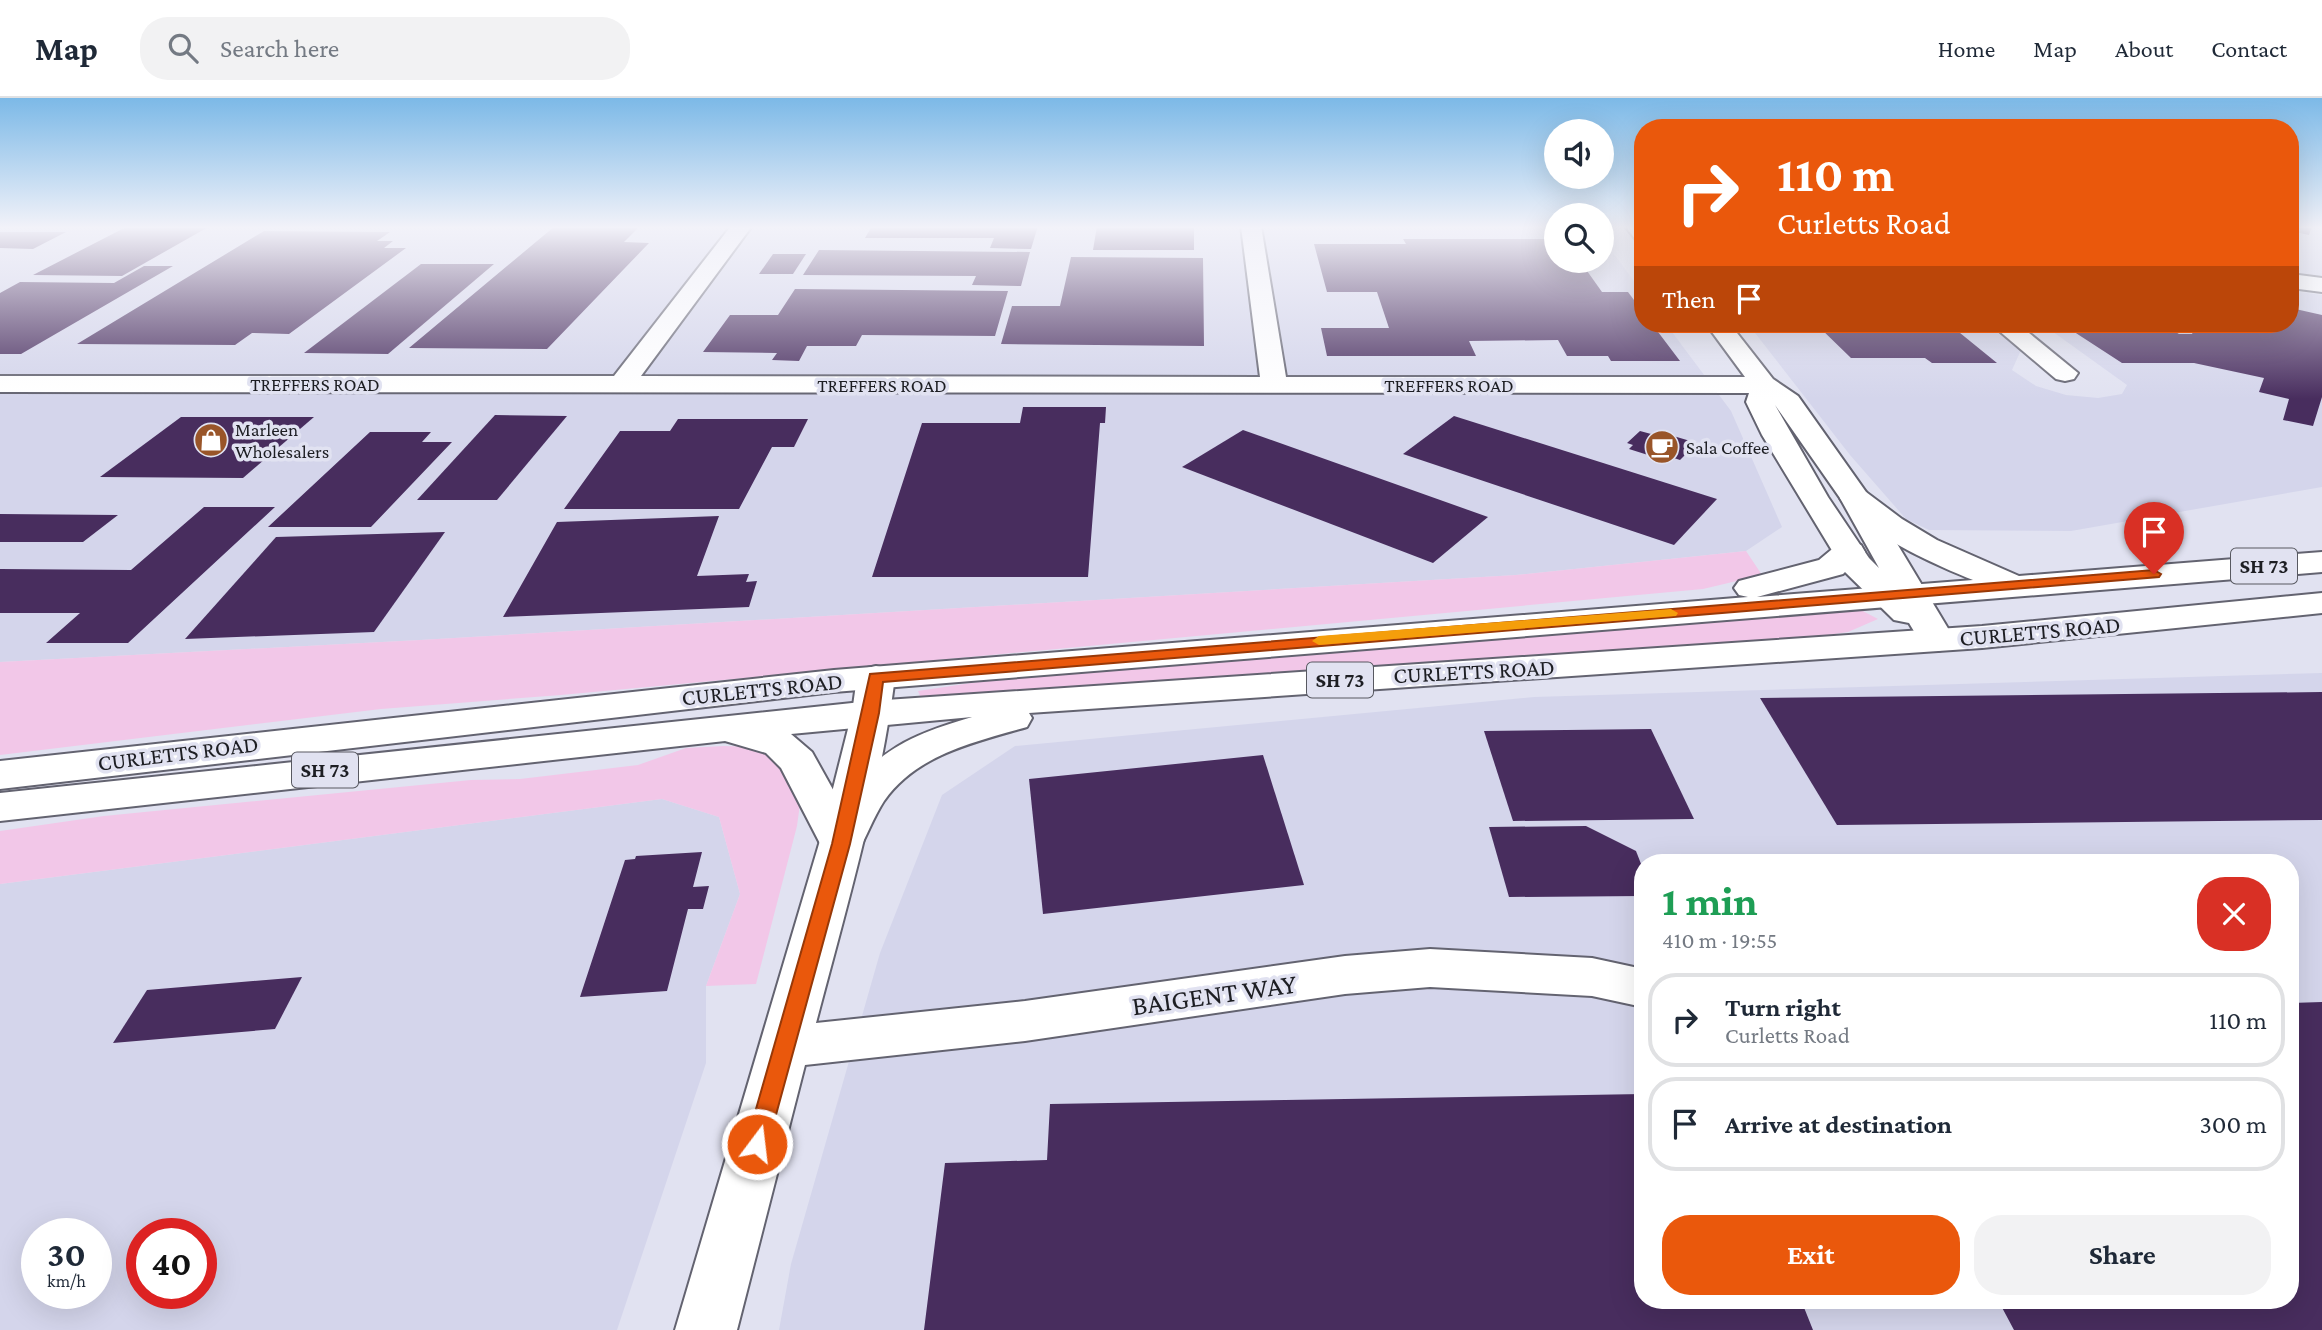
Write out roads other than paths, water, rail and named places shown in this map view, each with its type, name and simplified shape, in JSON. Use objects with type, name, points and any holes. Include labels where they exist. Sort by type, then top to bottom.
[{"type":"main road","points":[[621,385],[698,283]]},
{"type":"main road","points":[[1259,283],[1273,385]]},
{"type":"main road","points":[[1725,333],[1764,385],[1788,402],[1855,498],[1898,595],[1937,640]]},
{"type":"main road","points":[[2014,333],[2065,373]]},
{"type":"main road","name":"TREFFERS ROAD","points":[[0,384],[1764,385]]},
{"type":"main road","points":[[1696,385],[1744,409],[1776,435]]},
{"type":"main road","points":[[1764,385],[1760,402],[1776,435],[1849,552],[1869,579],[1898,595]]},
{"type":"main road","points":[[1855,498],[1886,525],[1922,547],[1960,565],[2021,585]]},
{"type":"main road","points":[[1644,615],[1816,572],[1831,567],[1849,552]]},
{"type":"main road","name":"CURLETTS ROAD","points":[[0,775],[356,733],[873,695],[1644,615],[2322,562]]},
{"type":"main road","name":"CURLETTS ROAD","points":[[0,807],[727,729],[873,695],[1075,698],[1937,640],[2322,603]]},
{"type":"main road","points":[[706,1330],[841,844],[873,695]]},
{"type":"main road","points":[[841,844],[870,790],[907,754],[936,742],[1075,698]]},
{"type":"main road","points":[[727,729],[780,744],[798,761],[841,844]]},
{"type":"main road","name":"BAIGENT WAY","points":[[784,1045],[832,1043],[1025,1021],[1345,975],[1430,968],[1592,977],[1634,986]]},
{"type":"place","name":"Marleen Wholesalers","points":[[211,440]]},
{"type":"place","name":"Sala Coffee","points":[[1662,447]]}]
